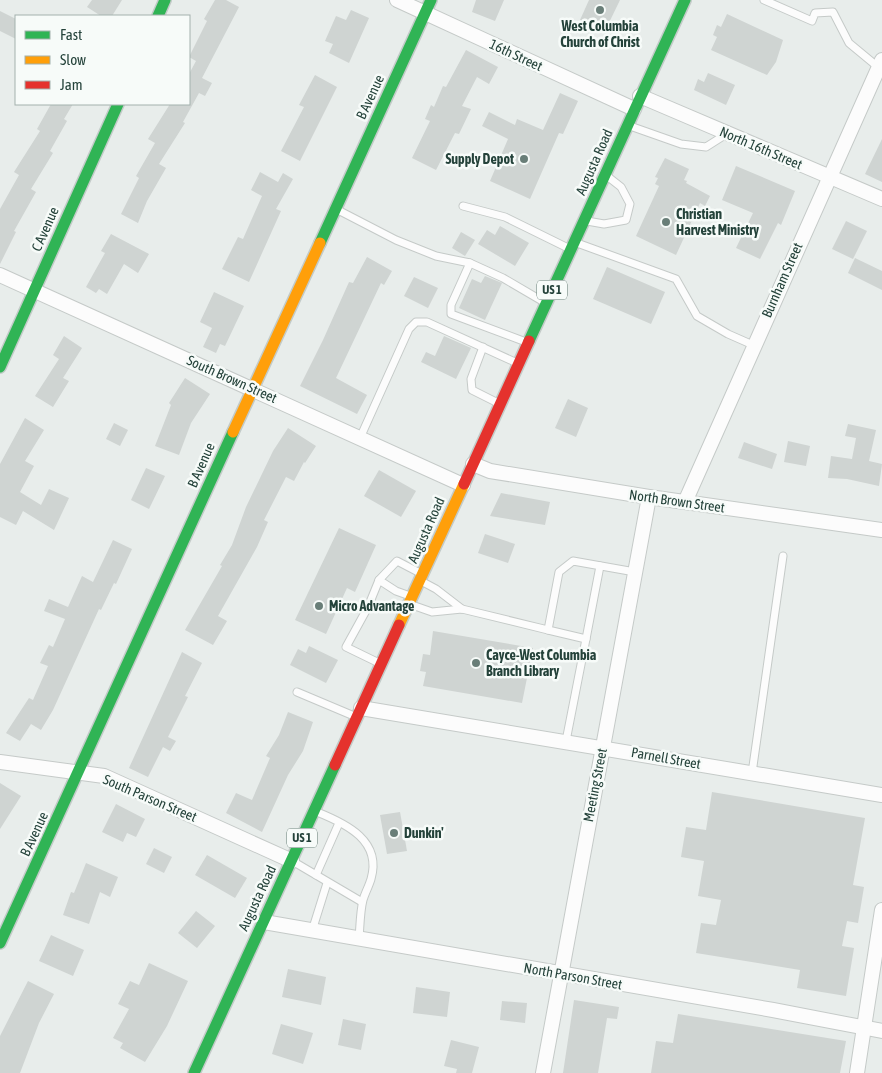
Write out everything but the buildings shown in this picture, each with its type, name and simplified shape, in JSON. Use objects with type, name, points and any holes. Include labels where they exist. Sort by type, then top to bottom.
[{"type":"street","points":[[158,15],[165,0]]},
{"type":"street","name":"16th Street","points":[[397,0],[634,109]]},
{"type":"street","name":"B Avenue","points":[[0,943],[431,0]]},
{"type":"street","name":"Augusta Road","points":[[194,1073],[685,0]]},
{"type":"street","name":"Burnham Street","points":[[685,502],[880,64]]},
{"type":"street","name":"North 16th Street","points":[[640,96],[882,199]]},
{"type":"street","name":"C Avenue","points":[[0,367],[118,105]]},
{"type":"street","name":"South Brown Street","points":[[0,275],[463,484]]},
{"type":"street","name":"North Brown Street","points":[[473,464],[490,472],[882,530]]},
{"type":"street","name":"Meeting Street","points":[[543,1073],[649,497]]},
{"type":"street","name":"Parnell Street","points":[[359,713],[566,741],[882,795]]},
{"type":"street","name":"South Parson Street","points":[[0,762],[104,776],[292,861]]},
{"type":"street","points":[[857,1073],[882,910]]},
{"type":"street","name":"North Parson Street","points":[[264,922],[882,1030]]},
{"type":"lane","points":[[764,0],[812,21],[815,13],[833,12],[849,43],[880,64]]},
{"type":"lane","points":[[627,125],[681,144],[706,147],[728,134]]},
{"type":"lane","points":[[584,220],[604,224],[626,220],[630,204],[621,187],[605,174]]},
{"type":"lane","points":[[464,206],[505,217],[573,246],[676,279],[697,316],[728,334],[754,345]]},
{"type":"lane","points":[[335,208],[412,247],[436,256],[470,263],[503,278],[546,304]]},
{"type":"lane","points":[[470,263],[450,305],[451,314],[529,343]]},
{"type":"lane","points":[[360,438],[409,329],[416,322],[427,322],[519,364]]},
{"type":"lane","points":[[483,346],[470,379],[472,390],[501,404]]},
{"type":"lane","points":[[752,773],[783,556]]},
{"type":"lane","points":[[382,664],[346,647],[368,607],[379,580],[397,560],[462,609]]},
{"type":"lane","points":[[548,630],[559,572],[573,561],[635,572]]},
{"type":"lane","points":[[566,741],[600,566]]},
{"type":"lane","points":[[379,580],[432,612],[462,609],[586,639]]},
{"type":"lane","points":[[297,692],[359,713]]},
{"type":"lane","points":[[314,811],[339,822],[367,840],[373,857],[372,877],[362,902],[359,939]]},
{"type":"lane","points":[[316,874],[339,822]]},
{"type":"lane","points":[[292,861],[362,902]]},
{"type":"lane","points":[[312,931],[328,883]]},
{"type":"traffic: fast","points":[[158,15],[165,0]]},
{"type":"traffic: fast","points":[[320,243],[431,0]]},
{"type":"traffic: fast","points":[[529,341],[685,0]]},
{"type":"traffic: fast","points":[[0,367],[118,105]]},
{"type":"traffic: fast","points":[[0,943],[233,432]]},
{"type":"traffic: fast","points":[[194,1073],[335,765]]},
{"type":"traffic: slow","points":[[233,432],[320,243]]},
{"type":"traffic: slow","points":[[399,625],[464,484]]},
{"type":"traffic: jam","points":[[464,484],[529,341]]},
{"type":"traffic: jam","points":[[335,765],[399,625]]},
{"type":"place","name":"West Columbia Church of Christ","points":[[600,10]]},
{"type":"place","name":"Supply Depot","points":[[524,159]]},
{"type":"place","name":"Christian Harvest Ministry","points":[[666,222]]},
{"type":"place","name":"Micro Advantage","points":[[319,606]]},
{"type":"place","name":"Cayce-West Columbia Branch Library","points":[[476,663]]},
{"type":"place","name":"Dunkin'","points":[[394,833]]}]
